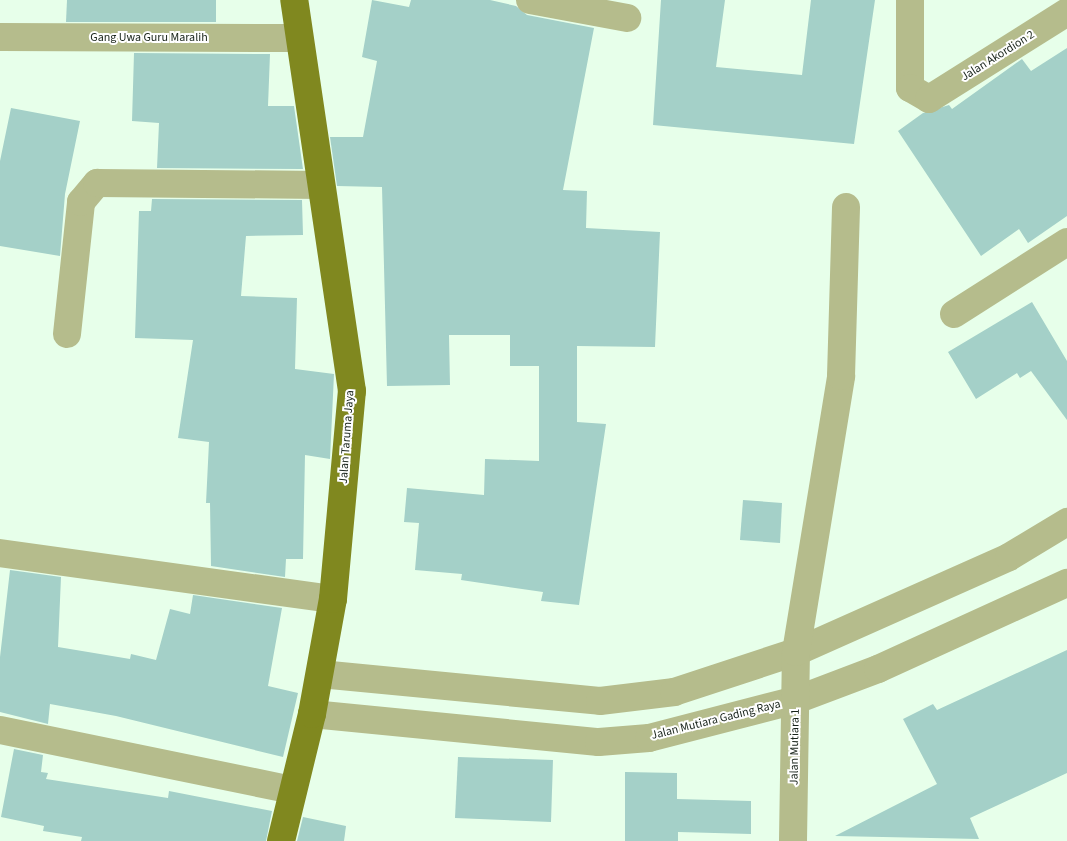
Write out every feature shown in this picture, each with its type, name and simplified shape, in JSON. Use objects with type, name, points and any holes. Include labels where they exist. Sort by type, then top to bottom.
[{"type":"main road","name":"Jalan Taruma Jaya","points":[[281,841],[312,714],[333,599],[352,391],[294,0]]},
{"type":"street","points":[[530,0],[627,18]]},
{"type":"street","name":"Jalan Akordion 2","points":[[910,0],[910,88],[929,99],[1067,12]]},
{"type":"street","name":"Gang Uwa Guru Maralih","points":[[0,37],[299,38]]},
{"type":"street","points":[[67,334],[81,202],[97,183],[321,185]]},
{"type":"street","name":"Jalan Mutiara 1","points":[[793,841],[796,652],[841,376],[846,207]]},
{"type":"street","points":[[954,314],[1067,242]]},
{"type":"street","points":[[320,674],[600,701],[674,692],[796,652],[1008,557],[1067,522]]},
{"type":"street","points":[[0,553],[333,599]]},
{"type":"street","name":"Jalan Mutiara Gading Raya","points":[[312,714],[599,742],[671,734],[796,700],[878,669],[1067,583]]},
{"type":"street","points":[[599,742],[600,701]]},
{"type":"street","points":[[0,730],[293,790]]},
{"type":"building","points":[[67,0],[216,0],[216,22],[66,22]]},
{"type":"building","points":[[372,0],[409,7],[411,0],[490,0],[516,6],[527,15],[594,28],[563,190],[587,191],[586,228],[660,232],[655,347],[577,346],[577,422],[606,424],[579,605],[541,601],[543,592],[461,580],[462,574],[415,570],[419,523],[404,522],[407,488],[484,495],[485,459],[539,461],[539,366],[510,366],[510,335],[449,335],[450,385],[387,386],[382,187],[337,186],[330,137],[363,137],[377,61],[362,57]]},
{"type":"building","points":[[661,0],[725,0],[716,67],[802,75],[811,0],[875,0],[854,144],[653,125]]},
{"type":"building","points":[[1067,48],[1067,216],[1028,243],[1019,229],[981,256],[898,131],[923,113],[949,105],[952,109],[1022,59],[1031,71]]},
{"type":"building","points":[[134,53],[270,54],[268,106],[294,106],[303,169],[157,168],[159,123],[132,121]]},
{"type":"building","points":[[11,108],[80,121],[65,194],[60,256],[0,246],[0,161]]},
{"type":"building","points":[[152,199],[302,200],[303,235],[246,236],[241,296],[297,298],[295,369],[334,374],[330,459],[305,455],[303,559],[286,559],[285,577],[211,566],[210,503],[206,503],[209,442],[178,438],[193,340],[135,338],[139,211],[151,211]]},
{"type":"building","points":[[1032,302],[1067,361],[1067,420],[1031,371],[1020,378],[1017,373],[976,399],[948,352]]},
{"type":"building","points":[[743,500],[782,503],[780,543],[740,540]]},
{"type":"building","points":[[10,570],[61,577],[58,647],[130,659],[131,654],[156,660],[170,609],[190,614],[193,595],[282,608],[268,686],[298,693],[283,757],[116,716],[50,704],[48,724],[0,712],[0,657]]},
{"type":"building","points":[[1067,650],[1067,773],[970,818],[979,839],[835,836],[937,784],[903,719],[933,704],[937,710]]},
{"type":"building","points":[[14,749],[43,755],[41,772],[48,773],[46,779],[168,798],[169,791],[272,811],[266,841],[81,841],[82,837],[43,831],[44,826],[1,817]]},
{"type":"building","points":[[458,757],[553,760],[551,822],[455,818]]},
{"type":"building","points":[[625,772],[677,773],[677,799],[751,801],[751,834],[678,832],[678,841],[625,841]]},
{"type":"building","points":[[303,817],[346,826],[344,841],[297,841]]}]
